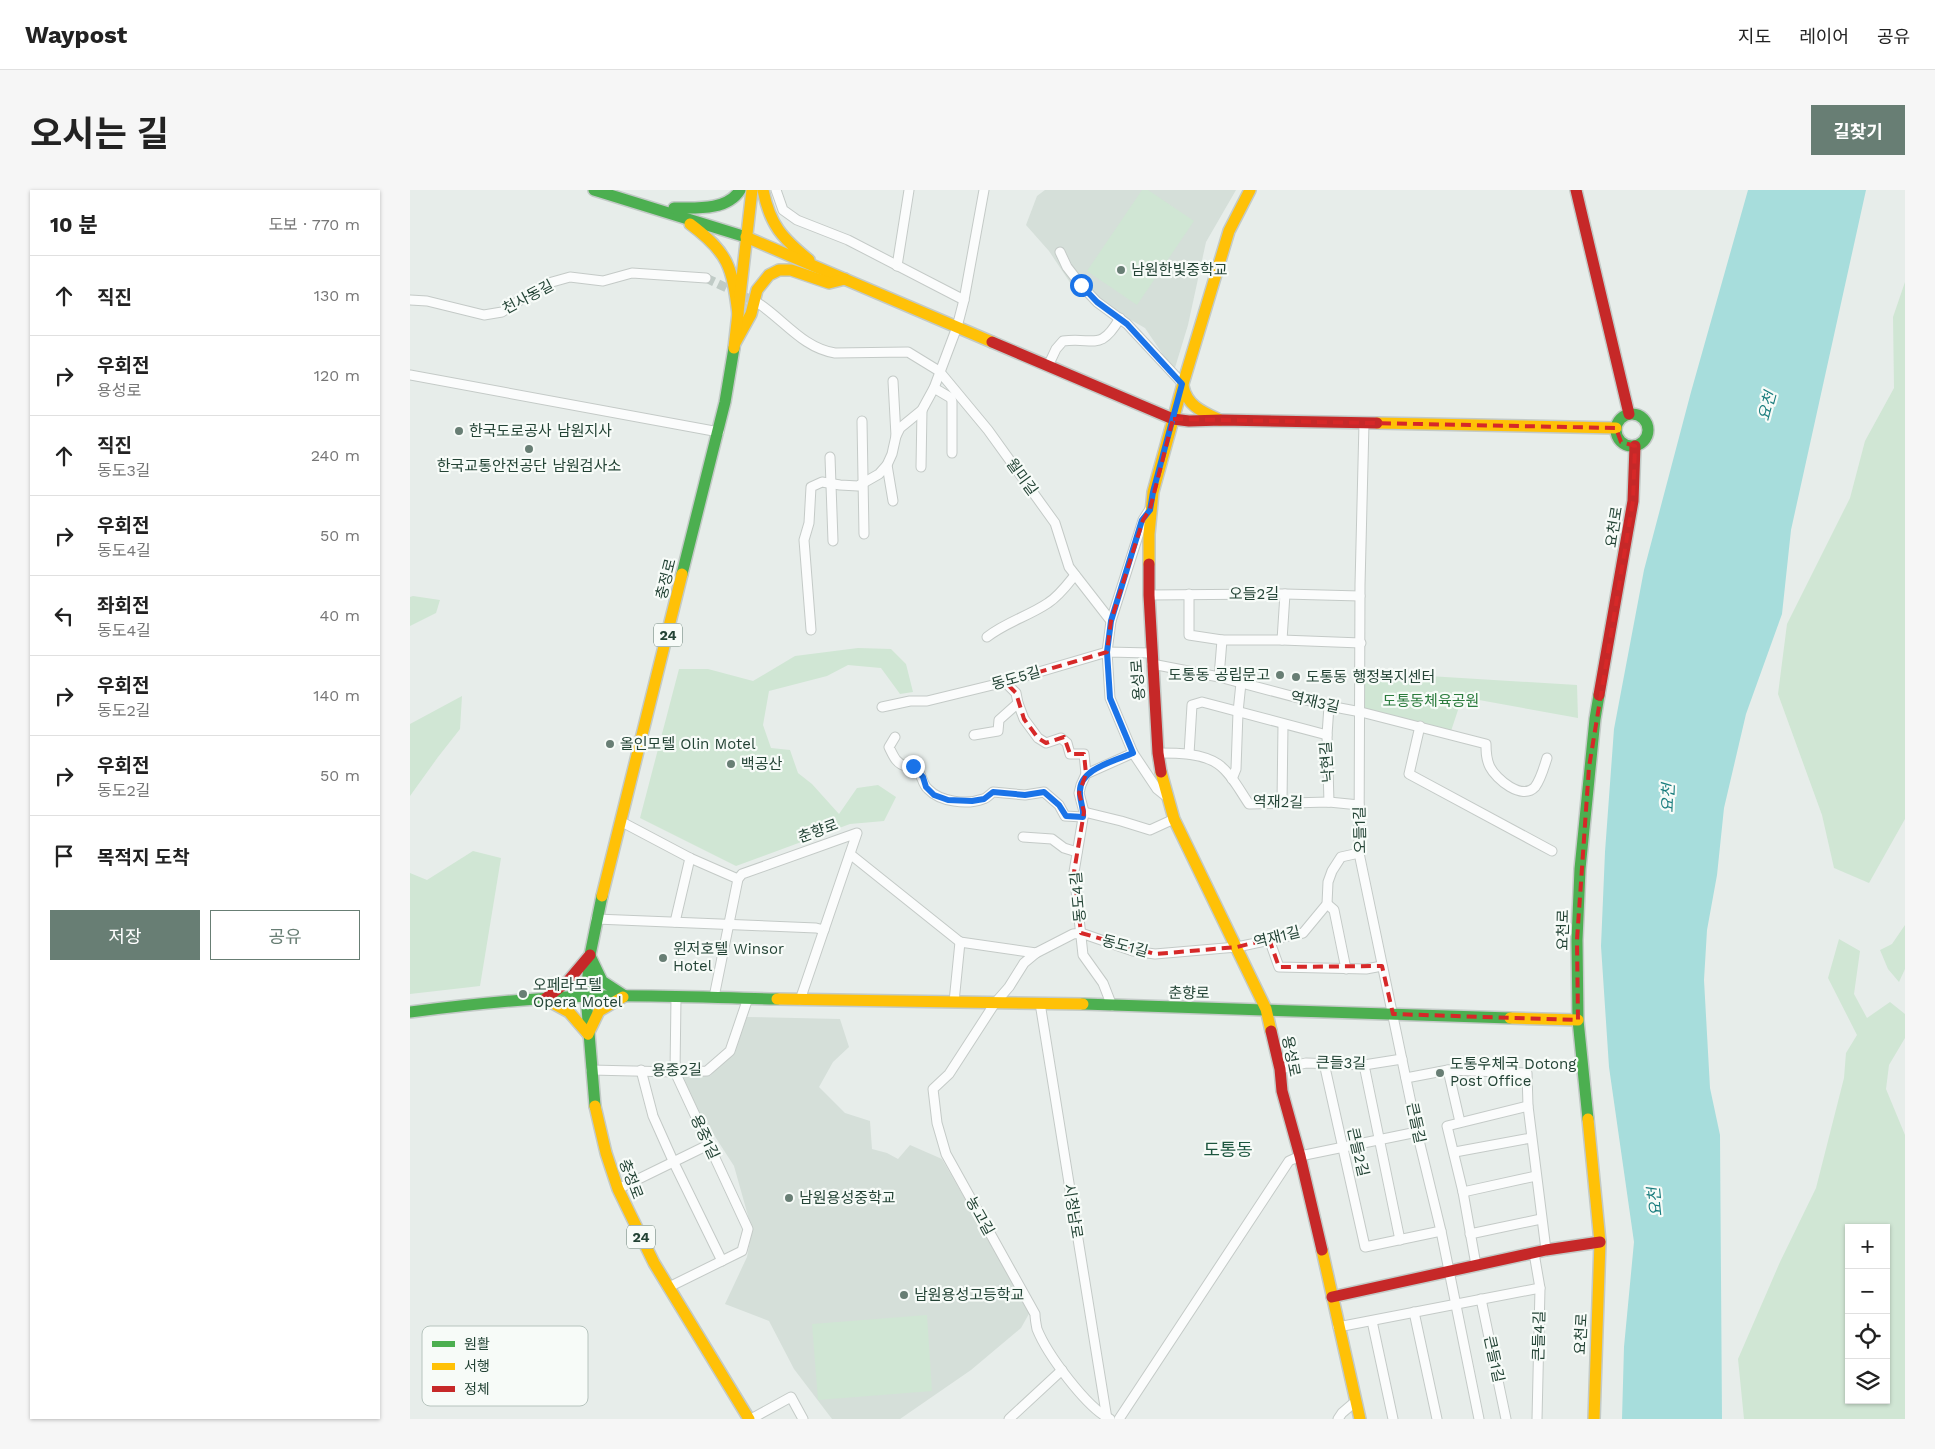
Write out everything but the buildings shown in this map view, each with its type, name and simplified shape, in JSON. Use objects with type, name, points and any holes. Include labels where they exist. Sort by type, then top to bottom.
[{"type":"main road","points":[[594,190],[673,210],[713,208],[737,195],[740,190]]},
{"type":"main road","points":[[628,190],[673,210],[746,237],[1173,419],[1189,421],[1222,420],[1616,428]]},
{"type":"main road","name":"충정로","points":[[750,1419],[642,1241],[618,1190],[595,1111],[586,996],[596,919],[719,432],[735,343],[752,190]]},
{"type":"main road","points":[[763,190],[771,224],[818,268]]},
{"type":"main road","name":"용성로","points":[[1250,190],[1229,231],[1182,384],[1153,492],[1150,510],[1148,534],[1149,595],[1158,753],[1174,819],[1266,1009],[1280,1069],[1282,1090],[1300,1156],[1360,1419]]},
{"type":"main road","points":[[1576,190],[1629,414],[1620,419],[1616,433],[1625,445],[1636,446]]},
{"type":"main road","points":[[673,210],[720,248],[734,277],[738,314]]},
{"type":"main road","points":[[735,343],[751,314],[757,290],[769,275],[778,270],[791,270],[829,283],[845,279]]},
{"type":"main road","points":[[1182,384],[1185,397],[1194,407],[1222,420]]},
{"type":"main road","name":"요천로","points":[[1594,1419],[1600,1242],[1578,1020],[1577,940],[1589,766],[1595,720],[1632,510],[1636,446],[1645,440],[1647,435],[1647,424],[1640,415],[1629,414]]},
{"type":"main road","points":[[590,955],[602,981],[625,996],[599,1011],[588,1034],[569,1012],[546,999],[568,981],[590,955]]},
{"type":"main road","name":"춘향로","points":[[410,1012],[462,1005],[586,996],[625,996],[1040,1003],[1578,1020]]},
{"type":"main road","points":[[1332,1297],[1546,1250],[1600,1242]]},
{"type":"street","points":[[776,190],[783,210],[797,220],[848,240],[964,300]]},
{"type":"street","points":[[897,266],[909,190]]},
{"type":"street","points":[[811,630],[804,540],[809,523],[811,487],[816,483],[858,486],[879,474],[887,465],[900,428],[922,410],[934,388],[957,327],[964,300],[984,190]]},
{"type":"street","points":[[1060,252],[1067,267],[1081,285],[1097,302],[1120,318],[1182,384]]},
{"type":"street","name":"천사동길","points":[[410,300],[427,301],[484,315],[502,312],[545,284],[570,277],[603,281],[632,273],[706,278]]},
{"type":"street","name":"월미길","points":[[758,303],[810,345],[823,351],[834,353],[908,352],[939,371],[988,430],[1055,523],[1068,567],[1111,621]]},
{"type":"street","points":[[1048,366],[1056,349],[1063,342],[1094,342],[1106,338],[1120,318]]},
{"type":"street","points":[[410,375],[719,432]]},
{"type":"street","points":[[893,381],[896,436]]},
{"type":"street","points":[[934,388],[951,398],[952,453]]},
{"type":"street","points":[[921,467],[922,410]]},
{"type":"street","points":[[862,421],[864,534]]},
{"type":"street","name":"오들1길","points":[[1364,423],[1360,596],[1359,853],[1393,1014]]},
{"type":"street","points":[[830,457],[833,541]]},
{"type":"street","points":[[887,465],[893,501]]},
{"type":"street","points":[[1150,510],[1142,520],[1111,621],[1107,652],[1110,698],[1133,753],[1157,789],[1167,796]]},
{"type":"street","points":[[987,637],[1008,623],[1049,603],[1061,593],[1075,575]]},
{"type":"street","points":[[1189,594],[1189,635],[1222,640],[1361,643]]},
{"type":"street","points":[[1282,640],[1285,594]]},
{"type":"street","name":"오들2길","points":[[1149,595],[1285,594],[1360,596]]},
{"type":"street","points":[[1219,676],[1222,640]]},
{"type":"street","name":"동도5길","points":[[882,707],[910,701],[927,701],[1005,682],[1107,652],[1152,658]]},
{"type":"street","name":"역재3길","points":[[1152,658],[1330,706],[1420,726],[1486,744],[1486,757],[1497,778],[1504,784],[1520,790],[1528,791],[1534,788],[1547,758]]},
{"type":"street","points":[[1005,682],[1016,693],[1024,719],[1038,738],[1046,743],[1061,738],[1066,743],[1070,754],[1084,754],[1086,774],[1133,753]]},
{"type":"street","points":[[1232,779],[1236,769],[1241,683]]},
{"type":"street","name":"낙현길","points":[[1189,754],[1192,705],[1202,702],[1283,725],[1327,735],[1329,802]]},
{"type":"street","points":[[974,735],[998,731],[999,720],[1018,703]]},
{"type":"street","points":[[1327,735],[1330,706]]},
{"type":"street","points":[[1282,802],[1283,725]]},
{"type":"street","points":[[1420,726],[1409,774],[1552,851]]},
{"type":"street","points":[[895,737],[889,746],[897,762],[904,766],[913,766],[923,777],[926,787],[934,795],[948,800],[972,801],[984,799],[993,792],[1025,795],[1044,792],[1059,805],[1066,816],[1083,814],[1121,821],[1150,830],[1174,819]]},
{"type":"street","name":"역재2길","points":[[1158,753],[1189,754],[1218,764],[1232,779],[1249,804],[1329,802],[1359,805]]},
{"type":"street","name":"동도4길","points":[[1086,774],[1080,785],[1079,793],[1083,814],[1074,872],[1082,954],[1103,983],[1112,1006]]},
{"type":"street","points":[[620,821],[690,858],[738,879],[714,997]]},
{"type":"street","name":"춘향로","points":[[738,879],[742,874],[857,833],[800,1000]]},
{"type":"street","points":[[1024,837],[1052,840],[1064,848],[1077,852]]},
{"type":"street","points":[[1346,968],[1334,910],[1327,904],[1328,882],[1332,871],[1342,857],[1359,853]]},
{"type":"street","points":[[850,854],[960,942],[1036,954]]},
{"type":"street","points":[[675,922],[690,858]]},
{"type":"street","name":"역재1길","points":[[1236,947],[1303,933],[1327,904]]},
{"type":"street","points":[[596,919],[816,928],[824,930]]},
{"type":"street","name":"동도1길","points":[[995,1003],[1009,987],[1024,963],[1036,954],[1073,934],[1081,934],[1133,951],[1156,954],[1236,947]]},
{"type":"street","points":[[1269,939],[1279,968],[1366,969],[1382,966]]},
{"type":"street","points":[[954,1002],[960,942]]},
{"type":"street","name":"용중1길","points":[[669,1287],[742,1251],[748,1229],[674,1072],[676,998]]},
{"type":"street","name":"용중2길","points":[[591,1070],[708,1071],[730,1051],[748,998]]},
{"type":"street","name":"농고길","points":[[995,1003],[949,1074],[933,1090],[937,1123],[946,1154],[1035,1314],[1037,1328],[1062,1370],[1088,1403],[1108,1418]]},
{"type":"street","name":"시청남로","points":[[1040,1003],[1108,1418]]},
{"type":"street","name":"큰들길","points":[[1393,1014],[1479,1419]]},
{"type":"street","name":"큰들3길","points":[[1280,1069],[1306,1062],[1364,1065],[1402,1059]]},
{"type":"street","name":"큰들2길","points":[[1324,1063],[1365,1247],[1400,1240]]},
{"type":"street","points":[[1364,1065],[1400,1240],[1440,1231]]},
{"type":"street","points":[[641,1070],[653,1116],[722,1261]]},
{"type":"street","points":[[1448,1070],[1460,1122]]},
{"type":"street","points":[[1406,1078],[1448,1070],[1527,1073],[1531,1138],[1546,1250]]},
{"type":"street","points":[[1476,1265],[1455,1152],[1447,1126],[1528,1106]]},
{"type":"street","points":[[1119,1419],[1289,1161],[1300,1156],[1342,1149],[1417,1132]]},
{"type":"street","points":[[1455,1152],[1531,1138]]},
{"type":"street","points":[[618,1190],[708,1145]]},
{"type":"street","points":[[1463,1192],[1536,1176]]},
{"type":"street","points":[[1470,1234],[1541,1218]]},
{"type":"street","name":"큰들4길","points":[[1534,1254],[1540,1288],[1537,1419]]},
{"type":"street","points":[[1338,1327],[1540,1288]]},
{"type":"street","name":"큰들1길","points":[[1481,1299],[1506,1419]]},
{"type":"street","points":[[1414,1312],[1437,1419]]},
{"type":"street","points":[[1372,1321],[1392,1419]]},
{"type":"street","points":[[1009,1419],[1062,1370]]},
{"type":"street","points":[[750,1419],[791,1397],[803,1419]]},
{"type":"street","points":[[1338,1419],[1356,1401]]},
{"type":"highlighted area","points":[[1173,419],[1616,428],[1621,442],[1635,446],[1633,501],[1589,767],[1577,940],[1578,1020],[1393,1014],[1382,966],[1279,967],[1269,939],[1237,947],[1155,954],[1081,933],[1074,872],[1084,812],[1079,793],[1086,774],[1084,754],[1070,754],[1064,737],[1046,743],[1038,738],[1024,719],[1016,693],[1005,682],[1107,652],[1111,621],[1143,520],[1150,509]]},
{"type":"shaded area","points":[[1045,190],[1236,190],[1206,242],[1188,325],[1174,371],[1145,328],[1073,287],[1049,251],[1026,225],[1037,196]]},
{"type":"shaded area","name":"남원용성고등학교","points":[[747,1017],[840,1019],[849,1047],[833,1062],[819,1087],[845,1113],[870,1121],[872,1149],[887,1153],[898,1159],[910,1145],[942,1159],[1030,1312],[1021,1328],[971,1370],[900,1419],[832,1419],[794,1369],[769,1321],[725,1304],[747,1257],[752,1230],[734,1166],[696,1107],[681,1078],[685,1076],[710,1076],[734,1051]]},
{"type":"green space","points":[[1142,190],[1148,190],[1194,221],[1137,305],[1087,271]]},
{"type":"green space","points":[[1905,282],[1905,819],[1869,883],[1834,868],[1822,815],[1778,694],[1787,624],[1850,498],[1865,441],[1894,388],[1893,317]]},
{"type":"green space","points":[[410,597],[440,600],[436,613],[410,626]]},
{"type":"green space","points":[[858,648],[891,649],[906,664],[913,692],[900,694],[881,668],[848,665],[827,676],[769,691],[763,725],[771,748],[790,750],[798,773],[812,784],[839,814],[857,788],[878,785],[896,797],[884,821],[850,824],[736,866],[640,818],[679,669],[708,669],[753,681],[795,656]]},
{"type":"green space","name":"도통동체육공원","points":[[1364,672],[1577,685],[1578,718],[1479,700],[1460,704],[1451,731],[1364,710]]},
{"type":"green space","points":[[462,696],[460,729],[410,796],[410,724]]},
{"type":"green space","points":[[473,851],[501,858],[480,986],[410,994],[410,873],[427,880]]},
{"type":"green space","points":[[1905,925],[1905,969],[1899,982],[1888,969],[1880,950],[1892,944]]},
{"type":"green space","points":[[1839,939],[1860,951],[1854,994],[1867,1018],[1890,1002],[1905,1014],[1905,1038],[1889,1065],[1886,1089],[1905,1135],[1905,1419],[1744,1419],[1738,1359],[1780,1262],[1816,1188],[1844,1078],[1846,1053],[1857,1035],[1828,978]]},
{"type":"green space","points":[[927,1315],[932,1391],[818,1400],[812,1324]]},
{"type":"water","name":"요천","points":[[1748,190],[1866,190],[1791,530],[1782,614],[1746,714],[1724,808],[1717,875],[1707,930],[1704,980],[1710,1088],[1720,1135],[1722,1419],[1622,1419],[1624,1347],[1634,1242],[1609,1067],[1601,946],[1605,852],[1614,729],[1644,570],[1691,392]]},
{"type":"tunnel","points":[[706,278],[758,303]]},
{"type":"traffic: fast","points":[[594,190],[746,237]]},
{"type":"traffic: fast","points":[[674,208],[701,208],[719,205],[727,202],[740,190]]},
{"type":"traffic: fast","points":[[682,574],[725,402],[734,348]]},
{"type":"traffic: fast","points":[[1632,414],[1638,415],[1643,419],[1647,424],[1648,430],[1647,436],[1643,441],[1638,445],[1632,446],[1626,445],[1621,441],[1617,436],[1616,430],[1617,424],[1621,419],[1626,415],[1632,414]]},
{"type":"traffic: fast","points":[[1588,1119],[1578,1020],[1577,940],[1580,869],[1599,695]]},
{"type":"traffic: fast","points":[[595,1106],[586,996],[590,955],[602,896]]},
{"type":"traffic: fast","points":[[590,956],[602,981],[625,996]]},
{"type":"traffic: fast","points":[[410,1012],[504,1001],[599,996],[777,999]]},
{"type":"traffic: fast","points":[[1083,1004],[1510,1018]]},
{"type":"traffic: slow","points":[[734,348],[752,190]]},
{"type":"traffic: slow","points":[[763,190],[769,213],[778,230],[791,245],[809,260]]},
{"type":"traffic: slow","points":[[1149,564],[1149,534],[1153,492],[1229,231],[1250,190]]},
{"type":"traffic: slow","points":[[690,224],[713,244],[726,262],[733,284],[738,314]]},
{"type":"traffic: slow","points":[[746,237],[992,342]]},
{"type":"traffic: slow","points":[[735,343],[751,314],[757,290],[769,275],[779,270],[791,270],[829,283],[845,279]]},
{"type":"traffic: slow","points":[[1183,386],[1188,399],[1197,408],[1220,420]]},
{"type":"traffic: slow","points":[[1377,423],[1616,428]]},
{"type":"traffic: slow","points":[[602,896],[682,574]]},
{"type":"traffic: slow","points":[[1161,772],[1174,819],[1266,1009],[1271,1031]]},
{"type":"traffic: slow","points":[[588,1034],[599,1011],[623,997]]},
{"type":"traffic: slow","points":[[545,999],[569,1012],[588,1034]]},
{"type":"traffic: slow","points":[[777,999],[1083,1004]]},
{"type":"traffic: slow","points":[[1510,1018],[1578,1020]]},
{"type":"traffic: slow","points":[[595,1106],[606,1153],[618,1189],[654,1263],[749,1419]]},
{"type":"traffic: slow","points":[[1588,1119],[1600,1242],[1594,1419]]},
{"type":"traffic: slow","points":[[1322,1250],[1360,1419]]},
{"type":"traffic: jam","points":[[1576,190],[1629,414]]},
{"type":"traffic: jam","points":[[992,342],[1173,419],[1189,421],[1377,423]]},
{"type":"traffic: jam","points":[[1599,695],[1633,501],[1635,446]]},
{"type":"traffic: jam","points":[[1149,564],[1158,753],[1161,772]]},
{"type":"traffic: jam","points":[[545,999],[568,981],[590,955]]},
{"type":"traffic: jam","points":[[1271,1031],[1280,1069],[1282,1091],[1300,1156],[1322,1250]]},
{"type":"traffic: jam","points":[[1332,1297],[1546,1250],[1600,1242]]},
{"type":"place","name":"남원한빛중학교","points":[[1121,270]]},
{"type":"place","name":"한국도로공사 남원지사","points":[[459,431]]},
{"type":"place","name":"한국교통안전공단 남원검사소","points":[[529,449]]},
{"type":"place","name":"도통동 공립문고","points":[[1280,675]]},
{"type":"place","name":"도통동 행정복지센터","points":[[1296,677]]},
{"type":"place","name":"올인모텔 Olin Motel","points":[[610,744]]},
{"type":"place","name":"백공산","points":[[731,764]]},
{"type":"place","name":"윈저호텔 Winsor Hotel","points":[[663,958]]},
{"type":"place","name":"오페라모텔 Opera Motel","points":[[523,994]]},
{"type":"place","name":"도통우체국 Dotong Post Office","points":[[1440,1073]]},
{"type":"place","name":"남원용성중학교","points":[[789,1198]]},
{"type":"place","name":"남원용성고등학교","points":[[904,1295]]},
{"type":"district","name":"도통동","points":[[1228,1149]]},
{"type":"route","points":[[913,766],[923,777],[926,787],[934,795],[948,800],[972,801],[984,799],[993,792],[1025,795],[1044,792],[1059,805],[1066,816],[1083,817],[1084,812],[1079,793],[1080,785],[1086,774],[1133,753],[1110,698],[1107,652],[1111,621],[1142,520],[1150,510],[1153,492],[1182,384],[1127,324],[1097,302],[1081,285]]}]
